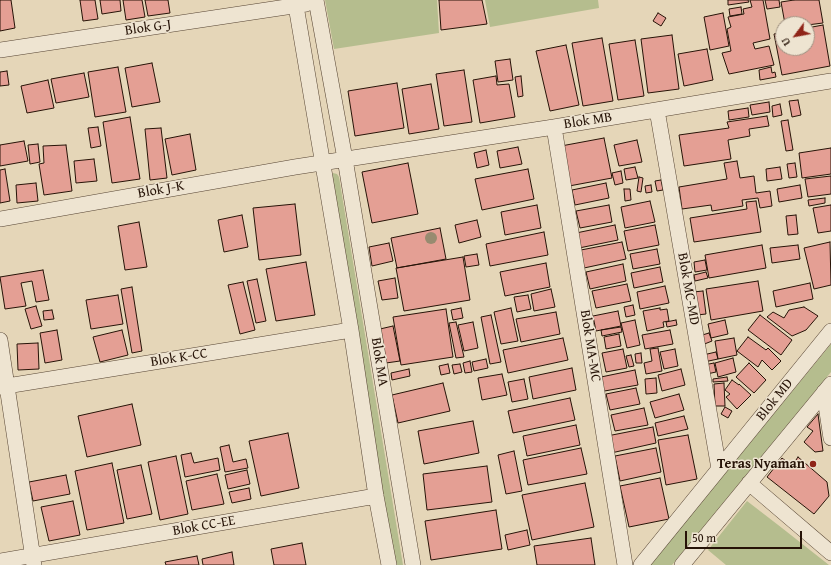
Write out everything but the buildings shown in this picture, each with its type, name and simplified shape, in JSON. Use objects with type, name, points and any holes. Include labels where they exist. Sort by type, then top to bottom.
[{"type":"street","name":"Blok G-J","points":[[0,50],[295,3],[317,2]]},
{"type":"street","name":"Blok MA","points":[[317,2],[345,159],[413,565]]},
{"type":"street","points":[[295,3],[351,330],[376,496],[389,565]]},
{"type":"street","name":"Blok MB","points":[[322,162],[554,127],[831,81]]},
{"type":"street","name":"Blok MC-MD","points":[[657,110],[719,469]]},
{"type":"street","name":"Blok MA-MC","points":[[554,127],[625,565]]},
{"type":"street","name":"Blok J-K","points":[[0,218],[322,162]]},
{"type":"street","name":"Blok K-CC","points":[[4,387],[351,330]]},
{"type":"street","name":"Blok MD","points":[[642,565],[831,331]]},
{"type":"street","points":[[0,340],[4,387],[33,560]]},
{"type":"street","points":[[828,388],[831,438]]},
{"type":"street","points":[[682,565],[828,388]]},
{"type":"street","points":[[749,483],[831,553]]},
{"type":"street","name":"Blok CC-EE","points":[[0,561],[33,560],[376,496]]},
{"type":"green space","points":[[325,0],[437,0],[439,33],[334,49]]},
{"type":"green space","points":[[485,0],[598,0],[599,8],[490,27]]},
{"type":"green space","points":[[333,173],[337,174],[339,177],[403,565],[395,565],[331,178]]},
{"type":"green space","points":[[831,344],[831,372],[672,565],[650,565]]},
{"type":"green space","points":[[747,501],[829,565],[726,565],[708,550]]},
{"type":"place","name":"Teras Nyaman","points":[[813,464]]}]
